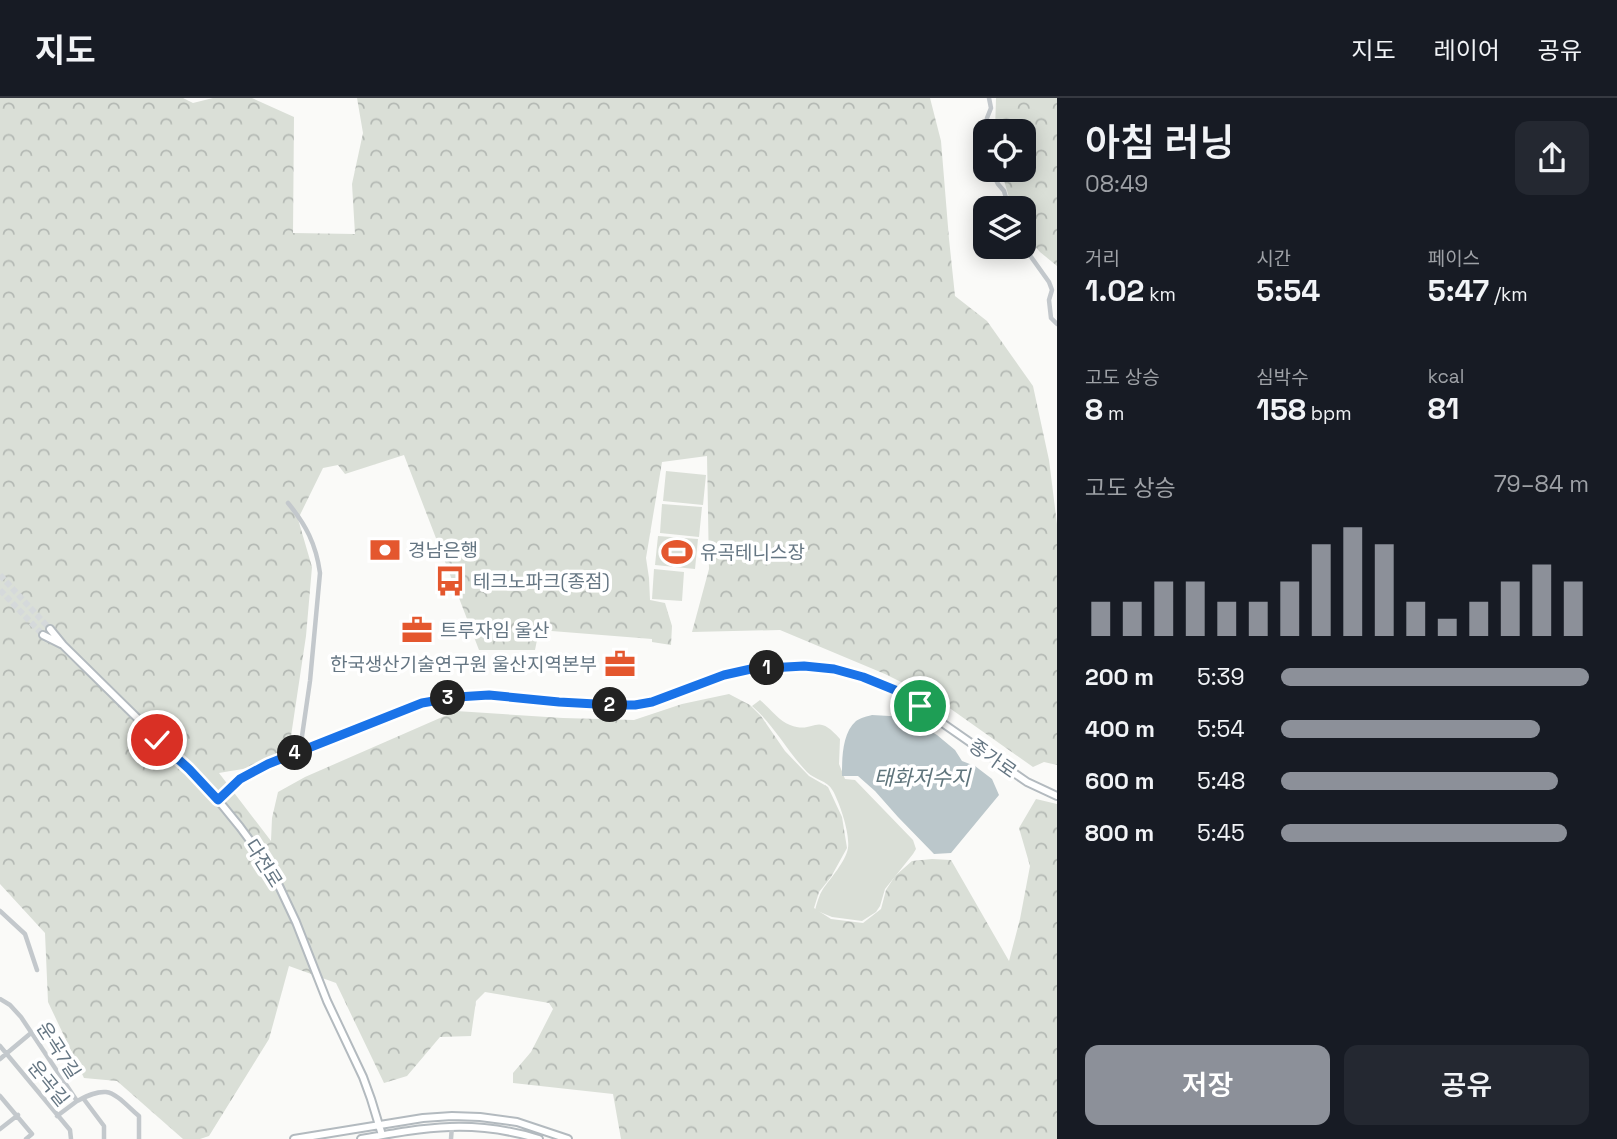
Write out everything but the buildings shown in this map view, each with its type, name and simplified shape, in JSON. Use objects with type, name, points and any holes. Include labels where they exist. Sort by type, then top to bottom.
[{"type":"main road","name":"다전로","points":[[50,629],[218,800],[271,869],[296,922],[327,1001],[363,1077],[382,1135]]},
{"type":"main road","name":"다전로","points":[[43,635],[63,645]]},
{"type":"main road","name":"종가로","points":[[218,800],[240,779],[268,764],[422,703],[489,695],[559,702],[635,705],[652,702],[724,675],[751,669],[804,666],[834,669],[895,690],[1027,782],[1057,796]]},
{"type":"main road","points":[[294,1139],[437,1116],[480,1117],[517,1122],[568,1139]]},
{"type":"main road","points":[[361,1139],[452,1126],[497,1129],[539,1139]]},
{"type":"street","points":[[987,119],[992,108],[989,98]]},
{"type":"street","points":[[1033,259],[1049,282],[1052,290],[1049,300],[1051,318],[1057,324]]},
{"type":"street","points":[[288,503],[308,531],[320,573],[310,681],[300,750]]},
{"type":"street","points":[[0,911],[25,934],[37,970]]},
{"type":"street","name":"운곡7길","points":[[0,999],[10,1005],[80,1099],[58,1116]]},
{"type":"street","points":[[0,1059],[31,1032]]},
{"type":"street","name":"운곡길","points":[[0,1045],[70,1130],[71,1139]]},
{"type":"street","points":[[104,1139],[104,1126],[80,1099],[106,1091],[139,1116],[139,1139]]},
{"type":"street","points":[[0,1096],[32,1134],[26,1139]]},
{"type":"street","points":[[0,1129],[18,1115]]},
{"type":"street","points":[[451,1139],[452,1126]]},
{"type":"green space","points":[[0,98],[183,98],[193,103],[213,98],[252,98],[294,117],[293,233],[355,234],[352,184],[363,133],[357,98],[930,98],[941,141],[955,296],[987,321],[1033,386],[1049,460],[1057,524],[1057,765],[1044,762],[1033,767],[941,702],[885,674],[780,630],[692,632],[709,569],[707,456],[662,462],[646,558],[650,600],[665,603],[672,626],[671,645],[652,642],[652,639],[539,630],[535,650],[479,650],[404,455],[345,474],[338,465],[323,468],[298,519],[312,567],[306,636],[291,736],[285,746],[269,760],[251,767],[219,773],[271,841],[272,818],[278,792],[305,777],[456,711],[634,720],[682,704],[729,694],[750,705],[785,751],[809,776],[828,787],[842,817],[847,848],[819,892],[814,908],[831,919],[863,923],[881,909],[886,890],[895,876],[912,861],[951,860],[1009,961],[1030,866],[1019,828],[1036,799],[1057,804],[1057,1139],[621,1139],[613,1094],[513,1083],[513,1073],[531,1052],[553,1009],[549,1003],[485,992],[476,1001],[471,1036],[440,1037],[407,1076],[384,1083],[336,983],[289,966],[269,1039],[209,1136],[183,1139],[117,1081],[84,1078],[48,1002],[45,933],[0,884]]},
{"type":"green space","points":[[996,98],[1057,98],[1057,266],[1036,248],[1036,196],[1009,196],[1004,182],[1036,182],[1036,119],[995,119]]},
{"type":"green space","name":"유곡테니스장","points":[[666,471],[706,475],[703,505],[663,501]]},
{"type":"green space","name":"유곡테니스장","points":[[662,504],[702,507],[699,537],[660,533]]},
{"type":"green space","name":"유곡테니스장","points":[[658,536],[698,539],[695,569],[655,565]]},
{"type":"green space","name":"유곡테니스장","points":[[654,569],[684,572],[682,601],[652,599]]},
{"type":"green space","points":[[760,700],[790,725],[805,727],[820,724],[832,730],[840,739],[839,764],[845,779],[855,780],[913,840],[916,849],[913,854],[885,889],[876,912],[862,921],[832,917],[815,910],[822,891],[847,853],[844,819],[830,787],[807,772],[752,706]]},
{"type":"water","name":"태화저수지","points":[[872,715],[907,717],[937,735],[955,750],[962,761],[975,766],[992,779],[999,795],[951,853],[934,854],[858,776],[842,776],[848,732],[856,721]]},
{"type":"tunnel","points":[[0,575],[50,629]]},
{"type":"tunnel","points":[[0,590],[43,635]]},
{"type":"place","name":"경남은행","points":[[385,550]]},
{"type":"place","name":"유곡테니스장","points":[[677,552]]},
{"type":"place","name":"테크노파크(종점)","points":[[450,581]]},
{"type":"place","name":"트루자임 울산","points":[[417,630]]},
{"type":"place","name":"한국생산기술연구원 울산지역본부","points":[[620,664]]},
{"type":"route","points":[[157,740],[218,800],[240,779],[268,764],[422,703],[440,699],[489,695],[559,702],[635,705],[652,702],[724,675],[751,669],[804,666],[834,669],[863,677],[895,690],[920,706]]}]
